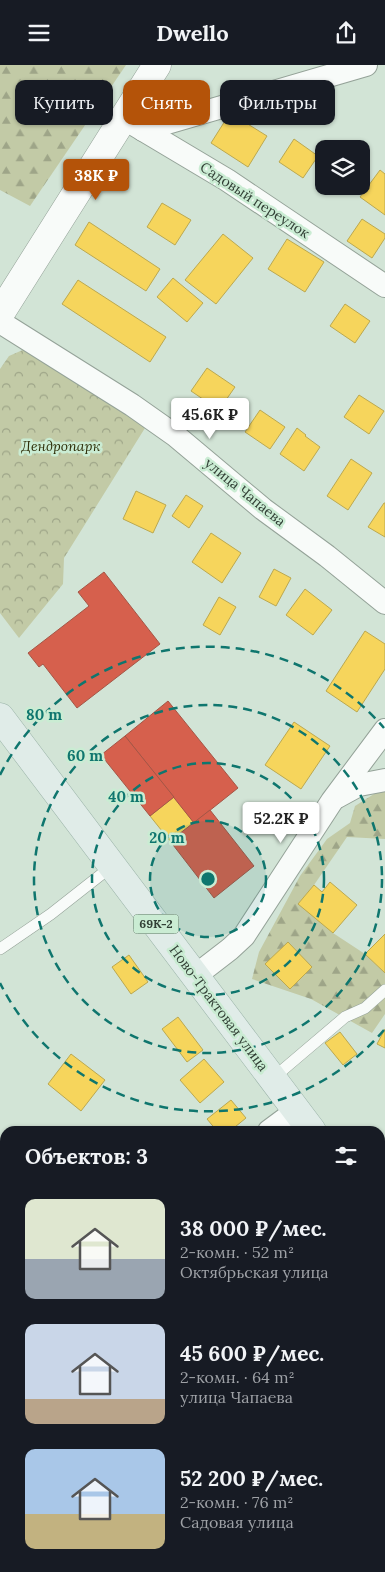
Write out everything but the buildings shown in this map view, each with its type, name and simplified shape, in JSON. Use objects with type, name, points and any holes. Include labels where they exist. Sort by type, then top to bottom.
[{"type":"main road","name":"Ново-Трактовая улица","points":[[0,717],[304,1121]]},
{"type":"street","points":[[151,80],[157,65]]},
{"type":"street","points":[[210,105],[366,65]]},
{"type":"street","points":[[0,314],[132,125]]},
{"type":"street","name":"Садовый переулок","points":[[135,125],[227,180],[385,286]]},
{"type":"street","name":"улица Чапаева","points":[[0,322],[132,405],[176,436],[263,509],[327,556],[385,603]]},
{"type":"street","points":[[195,976],[244,936],[332,801],[385,731]]},
{"type":"street","points":[[332,801],[359,785],[385,780]]},
{"type":"street","points":[[286,1126],[304,1121]]},
{"type":"lane","points":[[0,949],[51,914],[112,866]]},
{"type":"lane","points":[[272,1079],[345,1017],[365,1008],[385,990]]},
{"type":"green space","points":[[0,65],[126,65],[113,84],[113,80],[15,80],[15,125],[85,125],[30,206],[0,190]]},
{"type":"green space","name":"Дендропарк","points":[[25,349],[119,407],[145,428],[64,558],[63,584],[19,638],[0,613],[0,369],[9,356]]},
{"type":"green space","points":[[385,787],[385,839],[347,837],[314,885],[299,903],[333,933],[365,954],[385,973],[385,1014],[372,1033],[311,999],[252,979],[259,952],[300,876],[327,839],[350,823],[355,806]]}]
